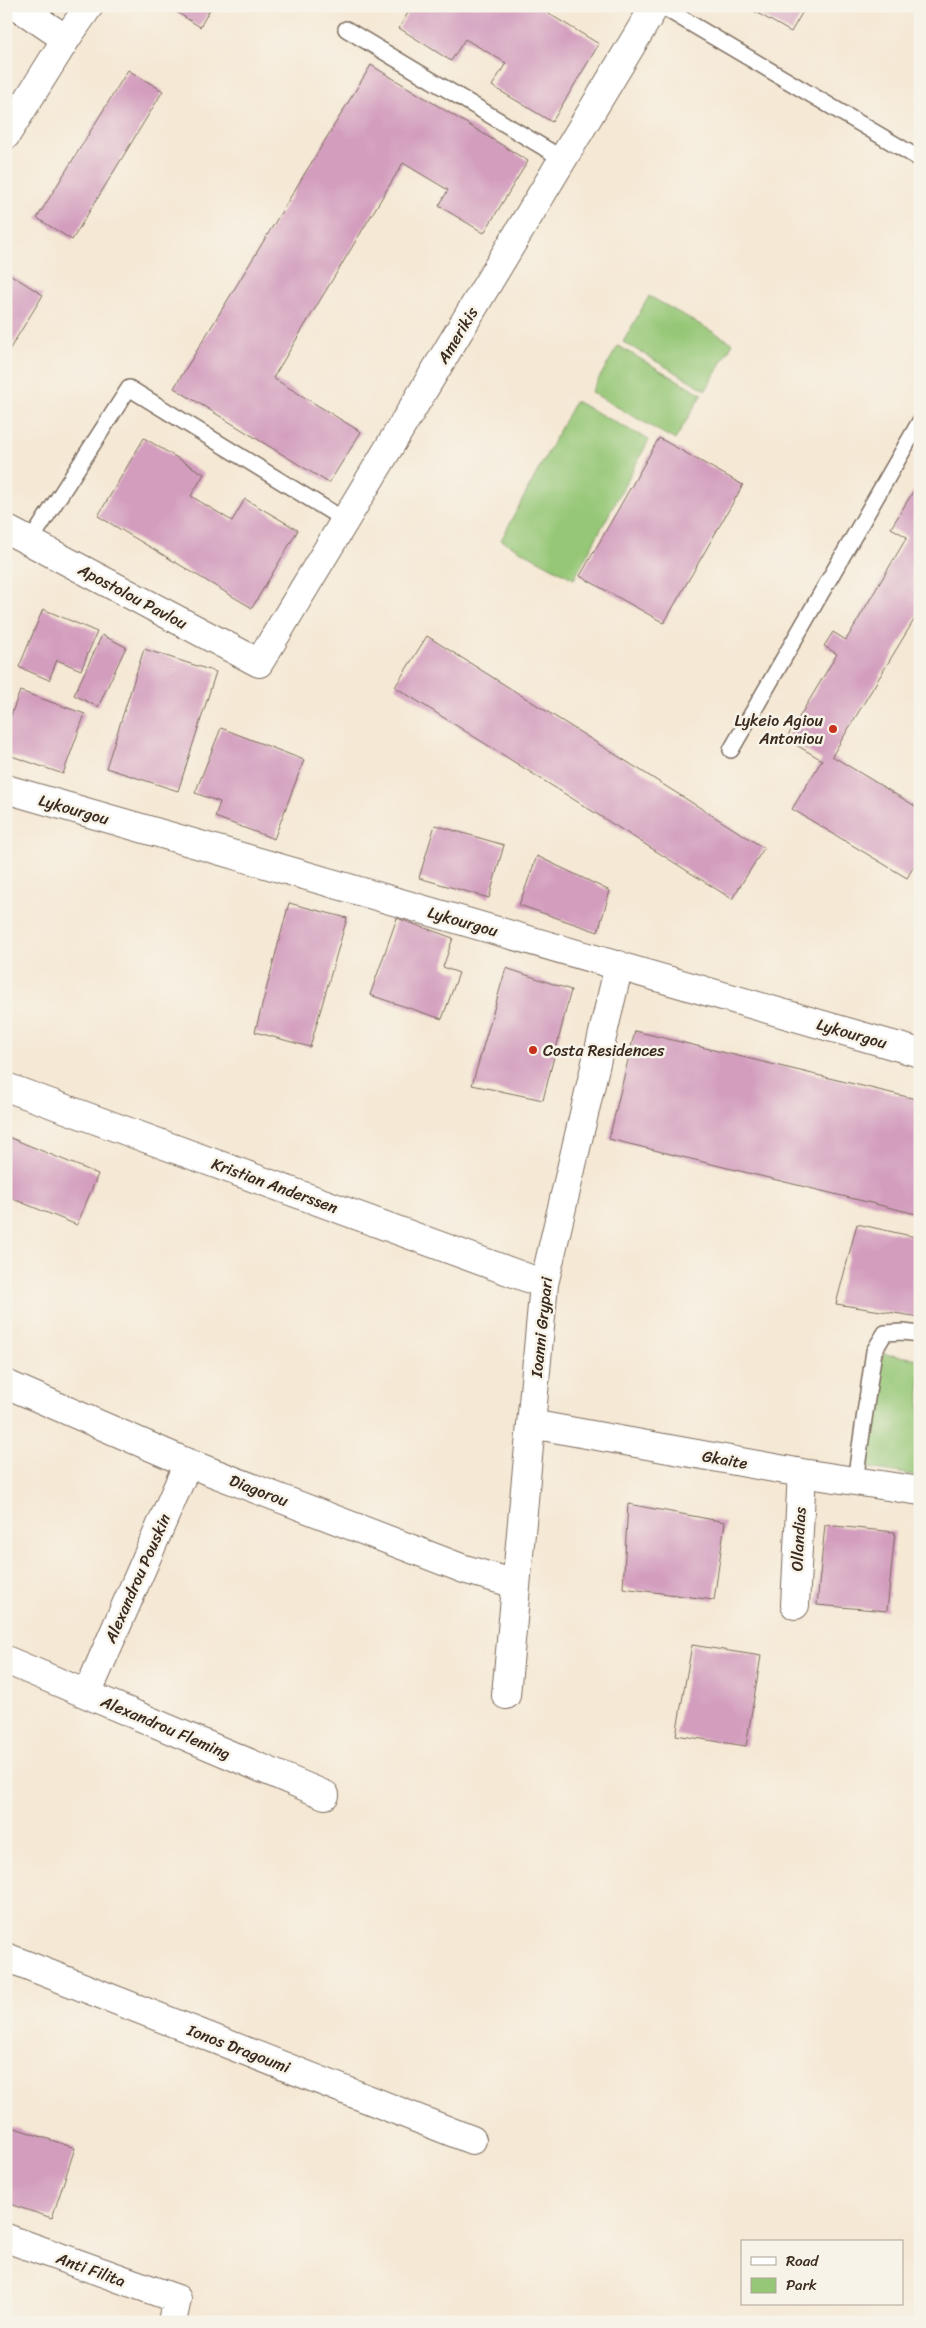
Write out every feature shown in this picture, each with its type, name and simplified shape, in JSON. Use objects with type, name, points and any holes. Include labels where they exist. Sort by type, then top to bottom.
[{"type":"street","points":[[17,6],[66,39]]},
{"type":"street","points":[[6,134],[89,6]]},
{"type":"street","name":"Amerikis","points":[[260,663],[655,6]]},
{"type":"street","name":"Apostolou Pavlou","points":[[6,529],[260,663]]},
{"type":"street","name":"Lykourgou","points":[[6,789],[920,1053]]},
{"type":"street","name":"Ioanni Grypari","points":[[506,1695],[544,1284],[619,966]]},
{"type":"street","name":"Kristian Anderssen","points":[[6,1087],[544,1284]]},
{"type":"street","name":"Diagorou","points":[[6,1384],[188,1463],[464,1569],[516,1584]]},
{"type":"street","name":"Gkaite","points":[[531,1424],[802,1473],[920,1491]]},
{"type":"street","name":"Alexandrou Pouskin","points":[[87,1694],[188,1463]]},
{"type":"street","name":"Ollandias","points":[[795,1606],[802,1473]]},
{"type":"street","name":"Alexandrou Fleming","points":[[6,1660],[325,1795]]},
{"type":"street","name":"Ionos Dragoumi","points":[[6,1957],[472,2140]]},
{"type":"street","name":"Anti Filita","points":[[6,2238],[174,2310]]},
{"type":"lane","points":[[661,6],[920,159]]},
{"type":"lane","points":[[346,29],[563,159]]},
{"type":"lane","points":[[30,542],[128,388],[346,521]]},
{"type":"lane","points":[[731,750],[920,421]]},
{"type":"lane","points":[[855,1481],[874,1351],[885,1333],[903,1332],[920,1334]]},
{"type":"green space","points":[[649,296],[733,343],[706,390],[623,342]]},
{"type":"green space","points":[[618,346],[702,394],[675,440],[591,392]]},
{"type":"green space","points":[[575,401],[649,440],[574,579],[501,540]]},
{"type":"green space","points":[[883,1354],[920,1359],[920,1476],[864,1467]]},
{"type":"building","points":[[167,6],[212,6],[200,27]]},
{"type":"building","points":[[412,6],[536,6],[599,44],[552,122],[492,86],[506,63],[465,39],[451,61],[399,28]]},
{"type":"building","points":[[745,6],[806,6],[791,32]]},
{"type":"building","points":[[371,65],[528,161],[484,233],[439,206],[448,190],[403,163],[273,378],[361,432],[329,483],[174,388]]},
{"type":"building","points":[[128,70],[163,91],[72,240],[37,218]]},
{"type":"building","points":[[8,273],[43,295],[6,355],[6,277]]},
{"type":"building","points":[[144,438],[204,474],[191,496],[232,521],[245,499],[298,530],[252,608],[98,516]]},
{"type":"building","points":[[659,438],[743,485],[664,623],[580,576]]},
{"type":"building","points":[[920,480],[920,610],[832,756],[920,809],[920,856],[907,878],[792,809],[822,760],[786,739],[837,654],[824,646],[833,632],[846,640],[907,537],[891,528]]},
{"type":"building","points":[[43,609],[97,632],[81,670],[57,660],[49,680],[19,667]]},
{"type":"building","points":[[102,635],[126,647],[98,707],[74,695]]},
{"type":"building","points":[[427,636],[764,848],[732,899],[395,687]]},
{"type":"building","points":[[144,649],[216,672],[178,791],[106,768]]},
{"type":"building","points":[[20,691],[85,714],[63,774],[6,754],[6,728]]},
{"type":"building","points":[[221,728],[304,760],[274,839],[215,817],[220,802],[195,793]]},
{"type":"building","points":[[435,825],[504,845],[489,898],[419,878]]},
{"type":"building","points":[[537,856],[610,891],[598,932],[519,905]]},
{"type":"building","points":[[289,903],[347,918],[310,1047],[255,1032]]},
{"type":"building","points":[[397,918],[453,938],[443,967],[459,973],[442,1019],[370,995]]},
{"type":"building","points":[[506,968],[571,990],[543,1100],[472,1085]]},
{"type":"building","points":[[635,1031],[920,1100],[920,1215],[609,1139]]},
{"type":"building","points":[[6,1136],[98,1174],[77,1225],[6,1196]]},
{"type":"building","points":[[857,1224],[920,1238],[920,1317],[836,1304]]},
{"type":"building","points":[[628,1504],[725,1522],[714,1600],[623,1588]]},
{"type":"building","points":[[825,1525],[895,1532],[887,1611],[817,1605]]},
{"type":"building","points":[[692,1645],[761,1656],[746,1746],[676,1735]]},
{"type":"building","points":[[6,2125],[75,2148],[52,2218],[6,2203]]},
{"type":"place","name":"Lykeio Agiou Antoniou","points":[[833,729]]},
{"type":"place","name":"Costa Residences","points":[[533,1050]]}]
